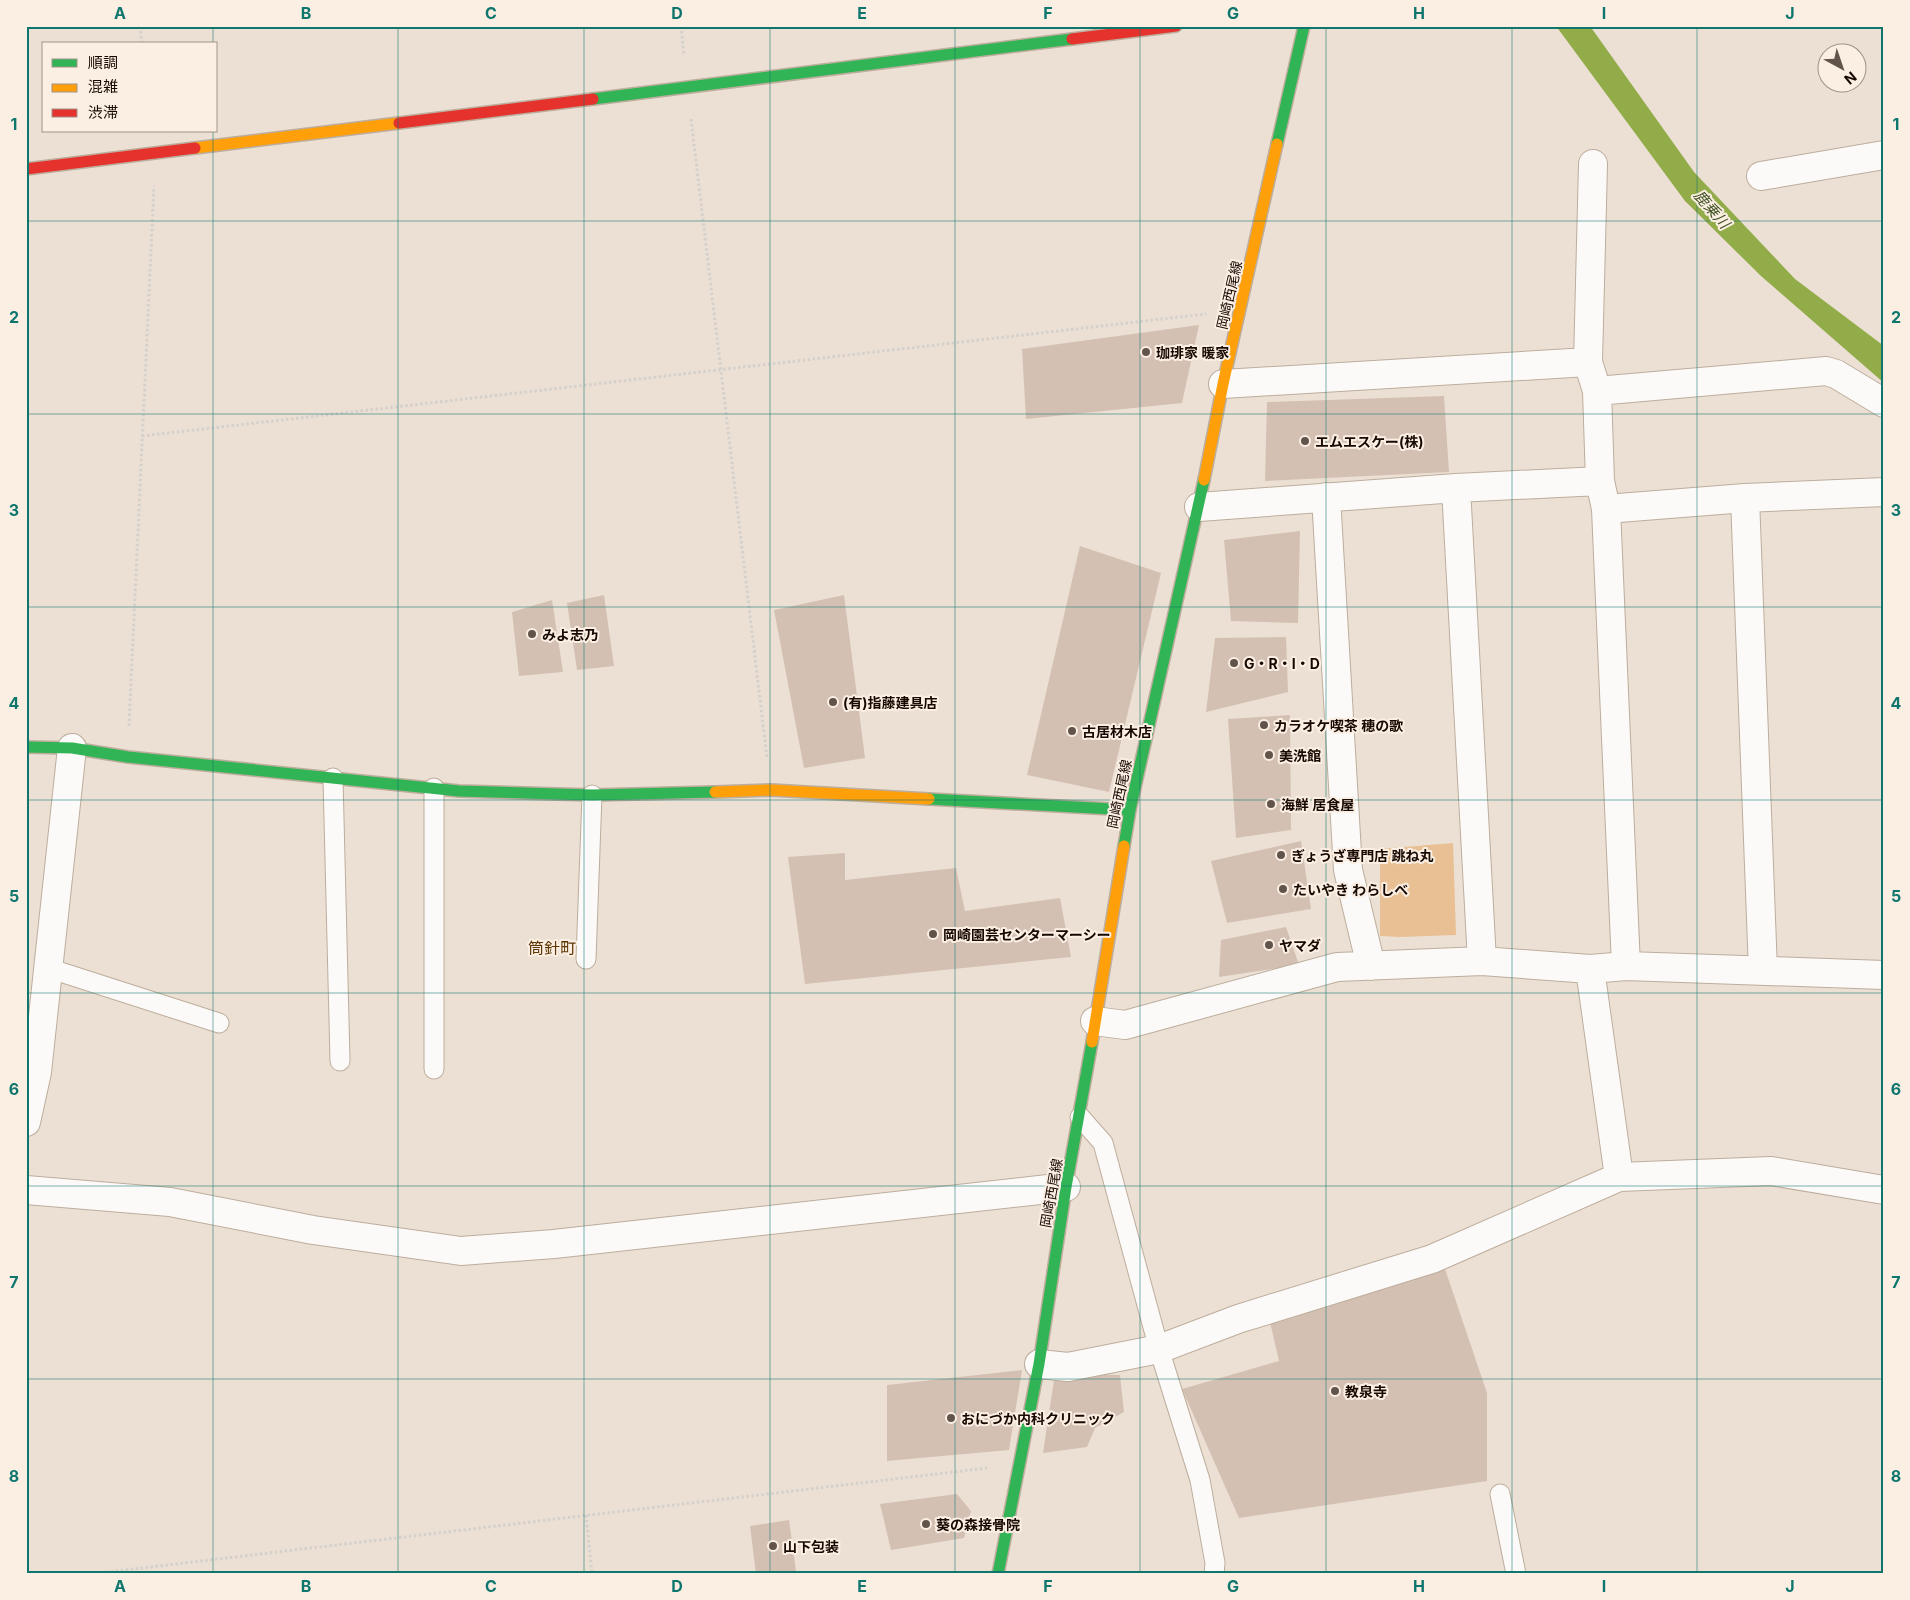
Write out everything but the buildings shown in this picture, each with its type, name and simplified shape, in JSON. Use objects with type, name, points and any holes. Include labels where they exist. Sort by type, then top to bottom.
[{"type":"street","points":[[26,169],[1176,26]]},
{"type":"street","name":"岡崎西尾線","points":[[998,1574],[1039,1364],[1066,1187],[1080,1117],[1130,810],[1199,507],[1223,384],[1304,26]]},
{"type":"street","points":[[1761,176],[1884,155]]},
{"type":"street","points":[[1593,164],[1588,362],[1598,391],[1600,481],[1606,509],[1626,966]]},
{"type":"street","points":[[1223,384],[1588,362]]},
{"type":"street","points":[[1598,391],[1826,371],[1836,374],[1884,403]]},
{"type":"street","points":[[1199,507],[1456,488],[1600,481]]},
{"type":"street","points":[[1456,488],[1482,961]]},
{"type":"street","points":[[1606,509],[1745,498],[1884,492]]},
{"type":"street","points":[[1326,497],[1348,870],[1371,966]]},
{"type":"street","points":[[1745,498],[1763,971]]},
{"type":"street","points":[[26,747],[72,748],[128,757],[459,791],[592,795],[771,790],[1130,810]]},
{"type":"street","points":[[26,1122],[37,1072],[72,748]]},
{"type":"street","points":[[1095,1021],[1125,1025],[1337,967],[1482,961],[1590,969],[1626,966],[1884,975]]},
{"type":"street","points":[[1590,969],[1619,1177]]},
{"type":"street","points":[[1039,1364],[1068,1367],[1159,1349],[1238,1319],[1432,1260],[1619,1177],[1771,1171],[1884,1190]]},
{"type":"street","points":[[26,1190],[170,1202],[313,1230],[461,1250],[554,1244],[1066,1187]]},
{"type":"lane","points":[[333,778],[340,1061]]},
{"type":"lane","points":[[434,788],[434,1069]]},
{"type":"lane","points":[[586,959],[592,795]]},
{"type":"lane","points":[[48,968],[219,1023]]},
{"type":"lane","points":[[1080,1117],[1103,1143],[1159,1349],[1200,1480],[1215,1562],[1214,1574]]},
{"type":"lane","points":[[1500,1494],[1516,1574]]},
{"type":"path","points":[[140,26],[142,42]]},
{"type":"path","points":[[687,86],[771,790]]},
{"type":"path","points":[[128,757],[155,153]]},
{"type":"path","points":[[142,436],[1241,310]]},
{"type":"path","points":[[90,1574],[1020,1464]]},
{"type":"path","points":[[586,1515],[592,1574]]},
{"type":"shaded area","points":[[1453,843],[1456,935],[1380,936],[1380,849]]},
{"type":"water","name":"鹿乗川","points":[[1556,26],[1590,26],[1694,172],[1795,279],[1884,346],[1884,383],[1761,276],[1685,201]]},
{"type":"traffic: fast","points":[[1277,144],[1304,26]]},
{"type":"traffic: fast","points":[[593,99],[1072,39]]},
{"type":"traffic: fast","points":[[1124,846],[1130,810],[1204,480]]},
{"type":"traffic: fast","points":[[26,747],[72,748],[128,757],[459,791],[592,795],[715,792]]},
{"type":"traffic: fast","points":[[929,799],[1130,810]]},
{"type":"traffic: fast","points":[[998,1574],[1039,1364],[1066,1187],[1092,1042]]},
{"type":"traffic: slow","points":[[195,148],[399,123]]},
{"type":"traffic: slow","points":[[1204,480],[1223,384],[1277,144]]},
{"type":"traffic: slow","points":[[715,792],[771,790],[929,799]]},
{"type":"traffic: slow","points":[[1092,1042],[1124,846]]},
{"type":"traffic: jam","points":[[1072,39],[1176,26]]},
{"type":"traffic: jam","points":[[399,123],[593,99]]},
{"type":"traffic: jam","points":[[26,169],[195,148]]},
{"type":"place","name":"珈琲家 暖家","points":[[1146,352]]},
{"type":"place","name":"エムエスケー(株)","points":[[1305,441]]},
{"type":"place","name":"みよ志乃","points":[[532,634]]},
{"type":"place","name":"G・R・I・D","points":[[1234,663]]},
{"type":"place","name":"(有)指藤建具店","points":[[833,702]]},
{"type":"place","name":"カラオケ喫茶 穂の歌","points":[[1264,725]]},
{"type":"place","name":"古居材木店","points":[[1072,731]]},
{"type":"place","name":"美洗館","points":[[1269,755]]},
{"type":"place","name":"海鮮 居食屋","points":[[1271,804]]},
{"type":"place","name":"ぎょうざ専門店 跳ね丸","points":[[1281,855]]},
{"type":"place","name":"たいやき わらしべ","points":[[1283,889]]},
{"type":"place","name":"岡崎園芸センターマーシー","points":[[933,934]]},
{"type":"place","name":"ヤマダ","points":[[1269,945]]},
{"type":"place","name":"教泉寺","points":[[1335,1391]]},
{"type":"place","name":"おにづか内科クリニック","points":[[951,1418]]},
{"type":"place","name":"葵の森接骨院","points":[[926,1524]]},
{"type":"place","name":"山下包装","points":[[773,1546]]},
{"type":"district","name":"筒針町","points":[[552,948]]}]
